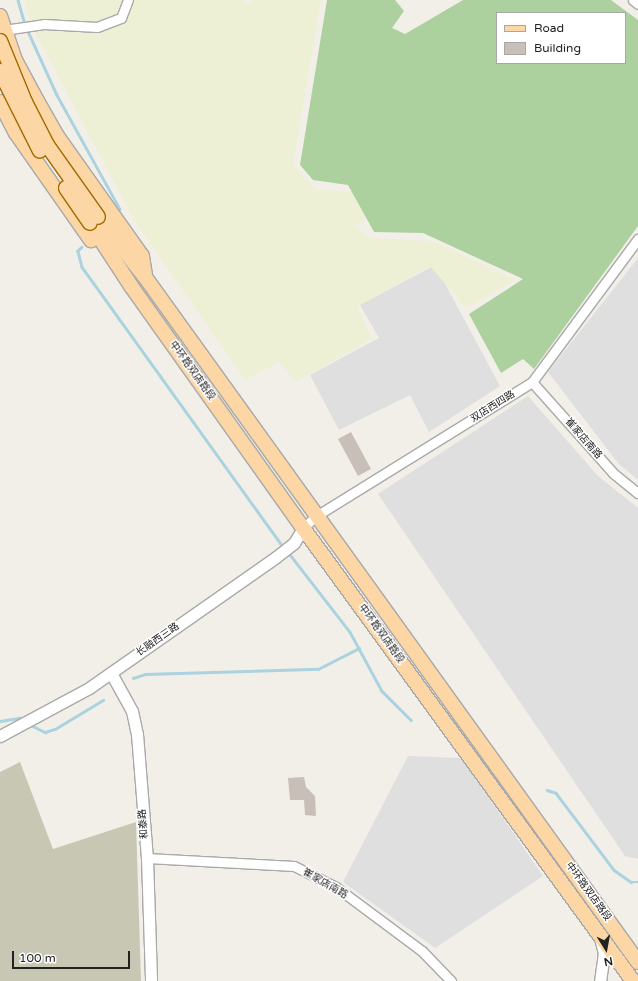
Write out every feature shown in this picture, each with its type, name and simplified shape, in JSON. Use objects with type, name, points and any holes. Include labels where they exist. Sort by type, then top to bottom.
[{"type":"main road","points":[[0,16],[2,36],[25,102],[47,145],[94,220],[131,286]]},
{"type":"main road","points":[[2,36],[57,136],[142,256],[145,276]]},
{"type":"main road","points":[[0,71],[40,151],[94,220]]},
{"type":"main road","points":[[0,102],[16,133],[61,198],[97,248],[131,286]]},
{"type":"main road","name":"中环路双店路段","points":[[94,220],[145,276],[316,516],[638,962]]},
{"type":"main road","name":"中环路双店路段","points":[[131,286],[304,528],[599,932],[633,981]]},
{"type":"street","points":[[2,36],[26,26],[97,27],[121,18],[128,0]]},
{"type":"street","points":[[633,0],[638,4]]},
{"type":"street","points":[[0,67],[15,60]]},
{"type":"street","name":"双店西四路","points":[[304,528],[316,516],[532,382],[638,239]]},
{"type":"street","name":"崔家店南路","points":[[532,382],[612,473],[638,493]]},
{"type":"street","name":"长融西三路","points":[[0,736],[111,673],[276,557],[294,543],[304,528]]},
{"type":"street","name":"和泰路","points":[[111,673],[132,710],[137,734],[147,858],[151,981]]},
{"type":"street","name":"崔家店南路","points":[[147,858],[294,866],[336,887],[410,942],[451,981]]},
{"type":"street","points":[[599,932],[604,953],[600,981]]},
{"type":"shaded area","points":[[24,0],[241,0],[252,5],[253,0],[321,0],[293,164],[316,190],[353,191],[366,220],[353,225],[370,238],[432,241],[516,280],[466,308],[430,266],[357,307],[372,339],[296,382],[279,362],[245,380],[134,220],[32,27]]},
{"type":"shaded area","points":[[638,258],[638,480],[618,463],[548,372]]},
{"type":"shaded area","points":[[435,265],[500,386],[429,432],[410,395],[339,430],[310,375],[379,338],[360,305]]},
{"type":"shaded area","points":[[528,396],[598,476],[638,508],[638,859],[625,856],[378,494]]},
{"type":"shaded area","points":[[408,756],[462,758],[543,876],[435,948],[343,882]]},
{"type":"shaded area","points":[[20,762],[53,849],[136,822],[141,981],[0,981],[0,772]]},
{"type":"green space","points":[[327,0],[395,0],[404,11],[392,28],[405,34],[463,0],[611,0],[638,20],[638,226],[534,369],[523,359],[501,373],[469,314],[523,279],[423,233],[374,232],[348,185],[313,180],[300,165]]},
{"type":"building","points":[[351,432],[371,469],[358,476],[338,439]]},
{"type":"building","points":[[304,777],[306,787],[315,796],[316,816],[305,815],[304,800],[290,800],[288,778]]},
{"type":"waterway","points":[[18,0],[25,24]]},
{"type":"waterway","points":[[27,29],[57,95],[120,209]]},
{"type":"waterway","points":[[82,247],[78,251],[82,267],[283,547]]},
{"type":"waterway","points":[[288,552],[350,632],[382,691],[411,720]]},
{"type":"waterway","points":[[133,678],[145,674],[318,669],[359,648]]},
{"type":"waterway","points":[[31,725],[45,732],[55,729],[103,700]]},
{"type":"waterway","points":[[0,721],[20,718]]},
{"type":"waterway","points":[[547,790],[556,793],[614,870],[631,882],[638,882]]}]
